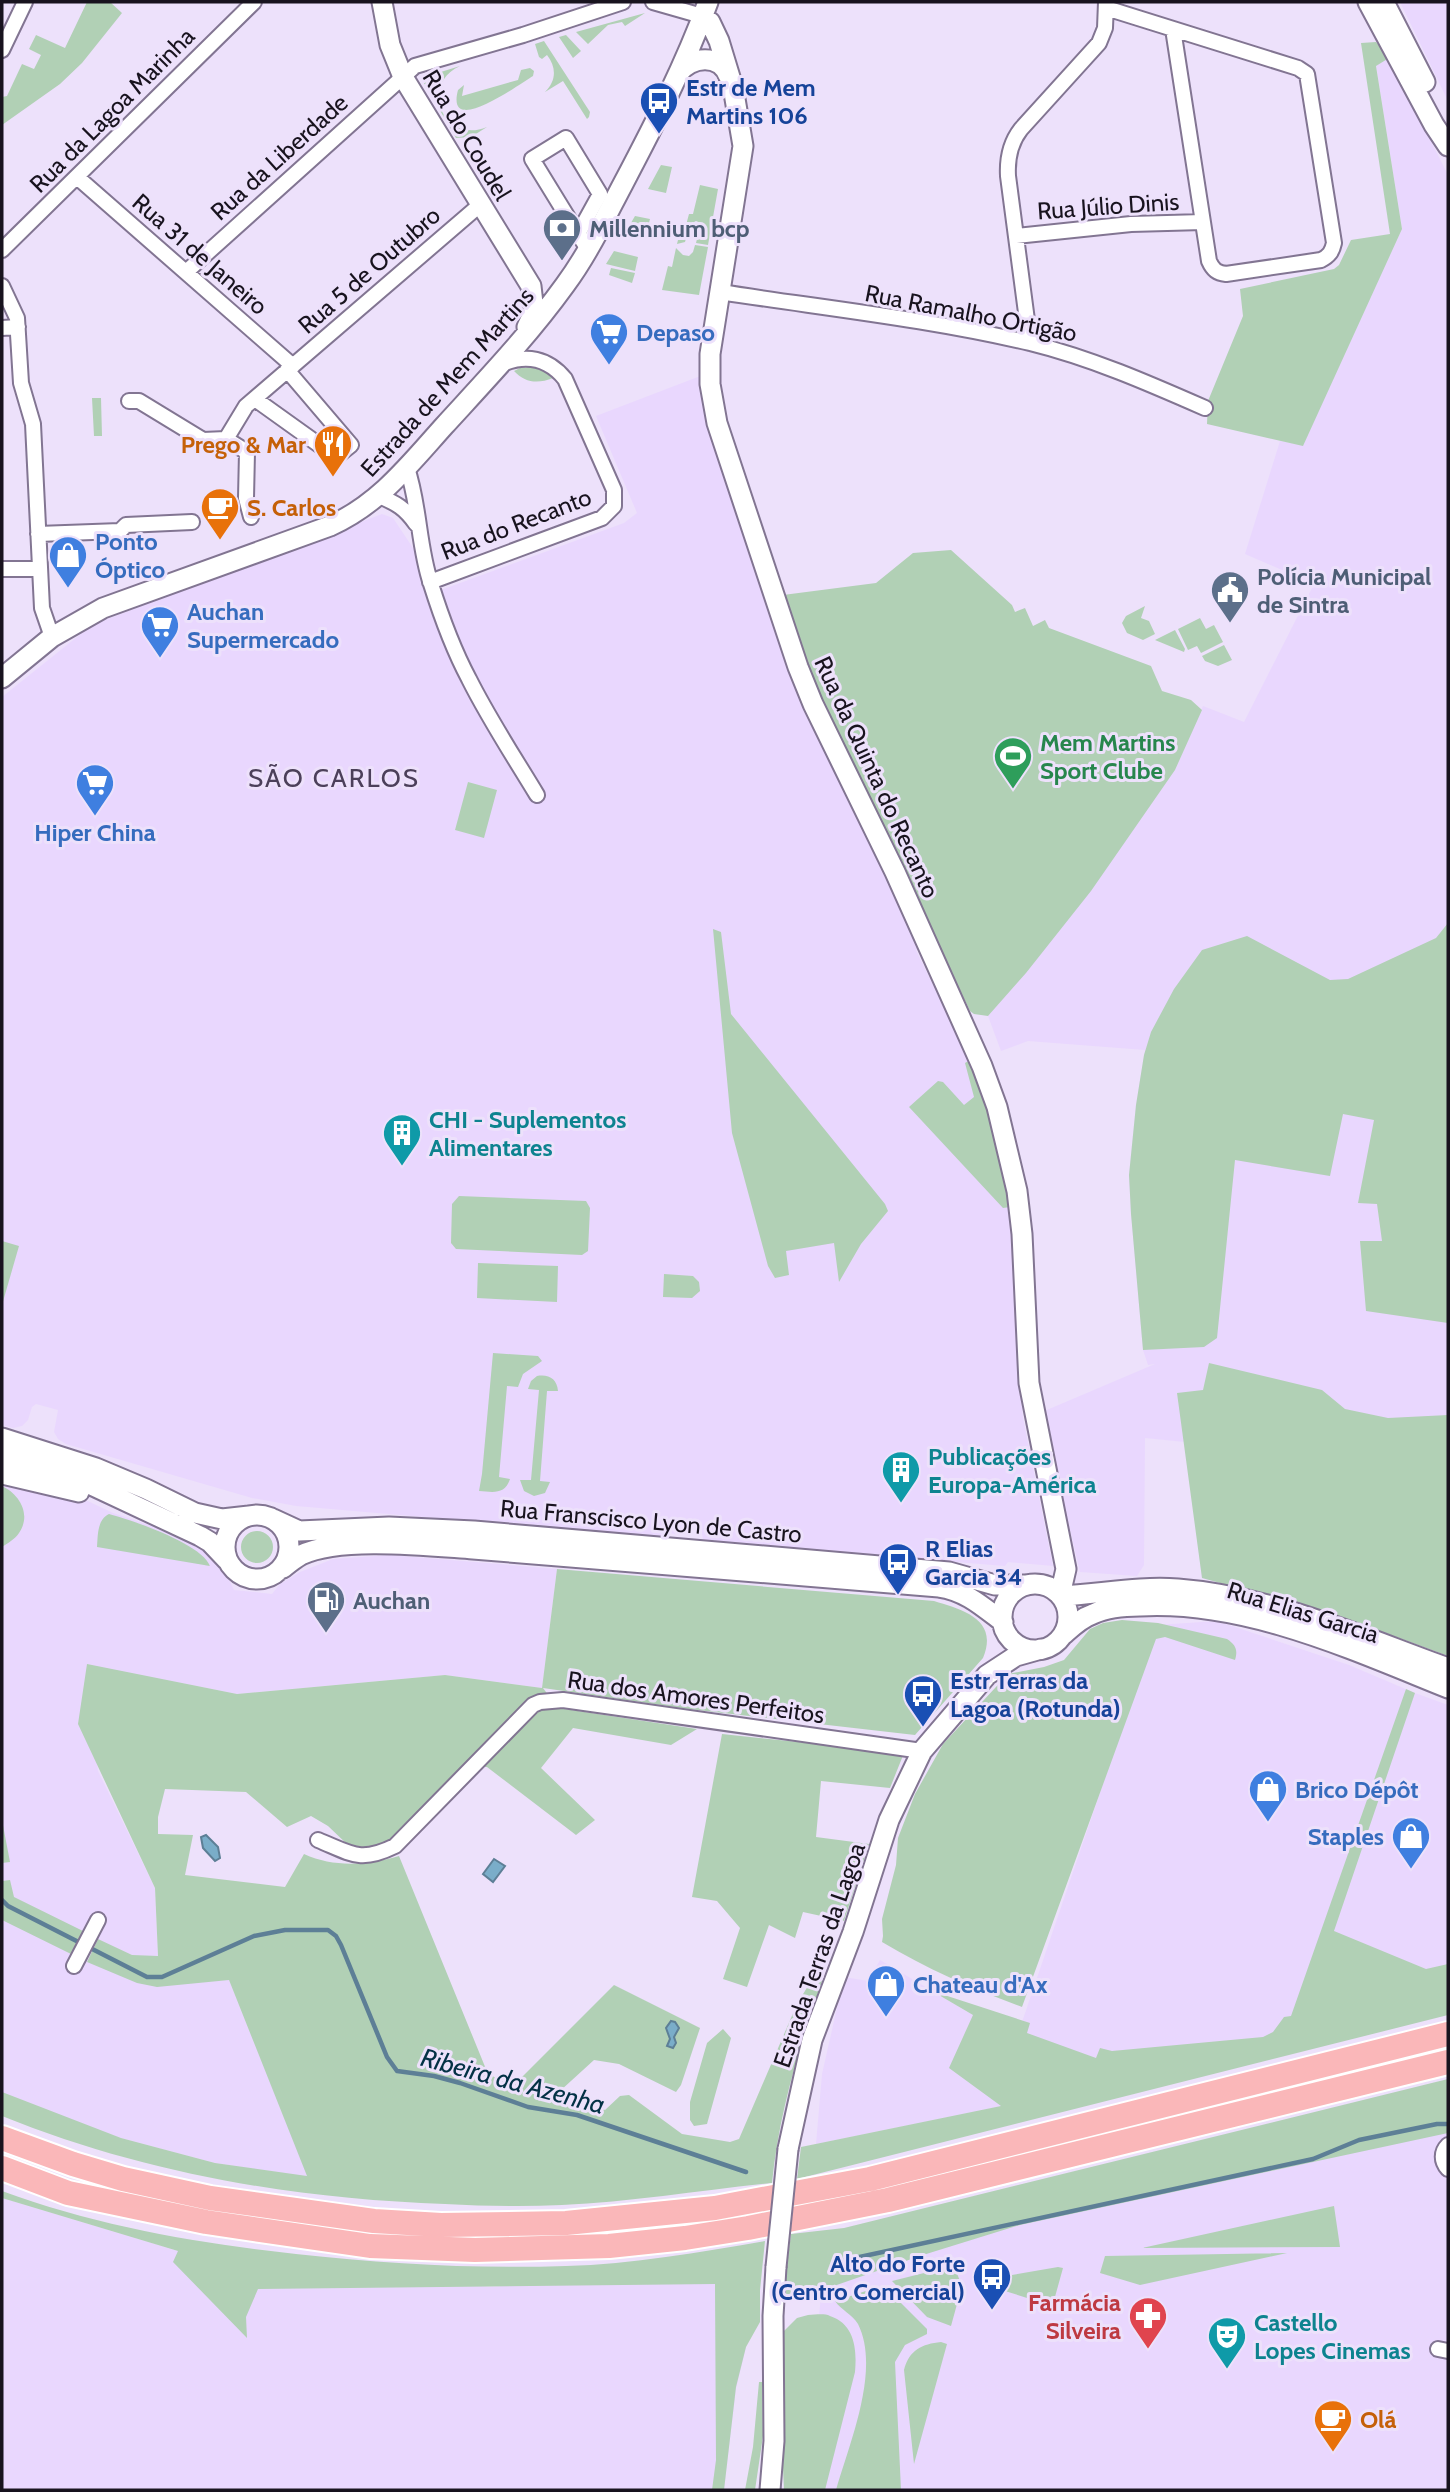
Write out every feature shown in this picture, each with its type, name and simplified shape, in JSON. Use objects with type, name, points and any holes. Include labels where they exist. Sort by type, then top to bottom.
[{"type":"highway","points":[[2,2138],[123,2179],[210,2198],[374,2221],[441,2225],[566,2223],[715,2208],[870,2179],[1448,2034]]},
{"type":"highway","points":[[2,2176],[206,2222],[370,2246],[475,2250],[608,2246],[748,2228],[888,2200],[1448,2062]]},
{"type":"highway","points":[[2,2168],[68,2193]]},
{"type":"street","points":[[2,50],[25,2]]},
{"type":"street","name":"Rua da Lagoa Marinha","points":[[2,250],[254,2]]},
{"type":"street","name":"Rua do Coudel","points":[[382,2],[390,45],[403,77],[531,286]]},
{"type":"street","name":"Rua da Liberdade","points":[[186,272],[415,65],[523,35],[622,2]]},
{"type":"street","points":[[653,2],[705,9]]},
{"type":"street","points":[[1375,3],[1448,131]]},
{"type":"street","points":[[1375,3],[1434,125],[1448,146]]},
{"type":"street","points":[[1030,344],[1008,171],[1011,146],[1021,129],[1099,43],[1105,28],[1106,5],[1300,69],[1307,75],[1333,250],[1328,257],[1321,260],[1226,274],[1218,273],[1212,268],[1173,29]]},
{"type":"street","name":"Estrada de Mem Martins","points":[[2,678],[52,636],[83,617],[121,600],[330,526],[360,511],[379,496],[500,365],[565,286],[583,242],[645,142],[705,9]]},
{"type":"street","name":"Rua da Quinta do Recanto","points":[[705,9],[719,41],[733,88],[742,133],[743,160],[710,354],[713,403],[727,458],[813,704],[895,872],[982,1066],[1006,1138],[1017,1191],[1022,1234],[1030,1383],[1065,1564],[1061,1595]]},
{"type":"street","points":[[676,77],[692,61],[708,59],[727,71],[733,88]]},
{"type":"street","points":[[566,138],[600,194],[583,242],[532,159],[566,138]]},
{"type":"street","name":"Rua 31 de Janeiro","points":[[77,177],[290,368]]},
{"type":"street","name":"Rua 5 de Outubro","points":[[226,439],[250,402],[481,204]]},
{"type":"street","name":"Rua Júlio Dinis","points":[[1016,236],[1131,224],[1203,222]]},
{"type":"street","points":[[2,286],[18,327],[21,383],[33,424],[42,608],[52,636]]},
{"type":"street","points":[[531,286],[544,293],[565,286]]},
{"type":"street","points":[[522,338],[534,312],[531,286]]},
{"type":"street","name":"Rua Ramalho Ortigão","points":[[720,292],[948,327],[1030,344],[1112,369],[1205,408]]},
{"type":"street","points":[[2,328],[18,327]]},
{"type":"street","name":"Rua do Recanto","points":[[430,582],[602,518],[614,506],[614,490],[565,379],[548,363],[533,359],[521,358],[500,365]]},
{"type":"street","points":[[250,402],[336,457],[351,445],[290,368]]},
{"type":"street","points":[[129,401],[139,401],[203,440],[226,439],[247,452],[246,498],[251,517]]},
{"type":"street","points":[[407,468],[414,489],[418,526],[430,582],[469,680],[537,795]]},
{"type":"street","points":[[379,496],[398,503],[418,526]]},
{"type":"street","points":[[38,534],[120,531],[126,525],[192,522]]},
{"type":"street","points":[[2,569],[40,569]]},
{"type":"street","points":[[2,1438],[96,1468],[195,1513],[222,1519],[257,1515],[273,1519],[281,1525],[289,1541],[288,1559],[283,1567],[267,1578],[249,1579],[234,1570],[210,1542],[150,1512],[87,1483],[2,1456]]},
{"type":"street","points":[[2,1474],[74,1491],[120,1507],[150,1512]]},
{"type":"street","points":[[227,1560],[224,1551],[228,1533],[233,1525],[249,1516]]},
{"type":"street","name":"Rua Franscisco Lyon de Castro","points":[[273,1519],[299,1531],[389,1527],[474,1531],[935,1570],[960,1573],[995,1585],[1033,1585]]},
{"type":"street","name":"Rua Franscisco Lyon de Castro","points":[[283,1567],[301,1555],[346,1546],[412,1545],[487,1550],[939,1587],[965,1594],[1003,1624]]},
{"type":"street","points":[[1033,1585],[1051,1587],[1061,1595],[1069,1612],[1067,1628],[1063,1635],[1050,1646],[1032,1650],[1009,1637],[1003,1624],[1005,1603],[1017,1589],[1056,1576],[1065,1564],[1074,1580],[1085,1589],[1106,1593]]},
{"type":"street","name":"Rua Elias Garcia","points":[[1061,1595],[1177,1588],[1237,1598],[1339,1629],[1448,1668]]},
{"type":"street","name":"Rua Elias Garcia","points":[[1063,1635],[1082,1619],[1108,1609],[1165,1604],[1205,1608],[1236,1613],[1310,1636],[1448,1688]]},
{"type":"street","name":"Estrada Terras da Lagoa","points":[[770,2490],[774,2441],[772,2382],[776,2267],[788,2149],[812,2040],[853,1932],[889,1820],[922,1751],[987,1675],[1002,1650],[1003,1624]]},
{"type":"street","name":"Estrada Terras da Lagoa","points":[[987,1675],[1016,1656],[1041,1649]]},
{"type":"street","name":"Rua dos Amores Perfeitos","points":[[318,1840],[357,1855],[375,1856],[395,1846],[509,1727],[540,1702],[563,1700],[922,1751]]},
{"type":"street","points":[[74,1966],[96,1924]]},
{"type":"street","points":[[1448,2145],[1443,2155],[1448,2169]]},
{"type":"shaded area","points":[[1400,2],[1448,2],[1448,101]]},
{"type":"shaded area","points":[[1389,58],[1448,175],[1448,1656],[1337,1615],[1202,1578],[1185,1442],[1145,1438],[1144,1565],[1137,1576],[1080,1572],[1042,1412],[1155,1364],[1148,1365],[1143,1350],[1129,1175],[1145,1050],[1028,1041],[1001,1051],[988,1016],[1062,927],[1175,770],[1203,706],[1244,722],[1314,584],[1245,554],[1280,441],[1303,445],[1402,229],[1376,65]]},
{"type":"shaded area","points":[[703,375],[819,696],[935,939],[916,950],[974,1069],[1001,1154],[1014,1235],[1017,1357],[1023,1418],[1053,1566],[1008,1562],[1005,1566],[708,1542],[703,1539],[701,1529],[684,1527],[683,1535],[669,1533],[666,1538],[296,1506],[252,1498],[66,1444],[58,1439],[54,1432],[58,1410],[36,1404],[22,1426],[13,1428],[2,1425],[2,697],[92,625],[382,514],[393,518],[441,590],[624,523],[637,513],[596,416]]},
{"type":"shaded area","points":[[2,1474],[54,1485],[113,1513],[167,1531],[201,1548],[222,1565],[234,1590],[272,1594],[280,1584],[300,1572],[333,1559],[390,1555],[557,1569],[542,1688],[445,1675],[237,1694],[87,1665],[98,1771],[155,1888],[158,1957],[163,1985],[229,1980],[308,2177],[215,2163],[121,2138],[2,2096]]},
{"type":"shaded area","points":[[1217,1621],[1349,1665],[1448,1705],[1448,1984],[1138,2080],[1015,2035],[1022,2022],[1157,1625]]},
{"type":"shaded area","points":[[880,1960],[973,2015],[1002,2106],[816,2144],[822,2074],[844,1977],[868,1981]]},
{"type":"shaded area","points":[[1448,2101],[1448,2490],[804,2490],[822,2283],[1007,2207]]},
{"type":"shaded area","points":[[2,2198],[178,2251],[490,2287],[743,2268],[746,2347],[736,2389],[724,2490],[2,2490]]},
{"type":"green space","points":[[87,2],[110,2],[122,13],[82,63],[60,84],[2,125],[2,97],[7,96],[22,64],[34,69],[41,55],[29,49],[36,35],[65,48]]},
{"type":"green space","points":[[645,13],[625,26],[622,22],[608,25],[588,44],[576,32]]},
{"type":"green space","points":[[566,35],[581,51],[573,58],[559,37]]},
{"type":"green space","points":[[544,41],[590,112],[587,119],[563,81],[545,92],[554,74],[547,55],[542,59],[539,57],[535,44]]},
{"type":"green space","points":[[1376,42],[1389,58],[1376,66],[1402,229],[1303,446],[1207,424],[1208,401],[1243,316],[1240,289],[1334,269],[1339,265],[1351,240],[1390,234],[1361,43]]},
{"type":"green space","points":[[460,66],[447,75],[440,86],[442,110],[448,121],[459,128],[472,130],[487,127],[471,137],[456,138],[424,83],[428,76]]},
{"type":"green space","points":[[530,68],[534,71],[533,76],[486,104],[473,109],[463,109],[457,104],[458,90],[464,85],[462,96],[518,80],[521,70]]},
{"type":"green space","points":[[661,165],[672,167],[666,193],[648,189]]},
{"type":"green space","points":[[700,185],[718,189],[708,245],[696,243],[704,228],[696,221],[690,224],[685,242],[677,244],[678,240],[682,240],[689,214],[693,214]]},
{"type":"green space","points":[[635,216],[650,219],[645,237],[625,233]]},
{"type":"green space","points":[[695,245],[708,247],[699,295],[662,290],[668,266],[672,267],[676,248],[683,255],[689,256]]},
{"type":"green space","points":[[614,251],[638,257],[635,271],[606,264]]},
{"type":"green space","points":[[611,268],[635,273],[632,283],[609,275]]},
{"type":"green space","points":[[535,367],[554,376],[553,378],[532,381],[514,371],[520,368]]},
{"type":"green space","points":[[92,398],[101,398],[102,436],[94,436]]},
{"type":"green space","name":"Mem Martins Sport Clube","points":[[951,550],[1012,605],[1015,612],[1025,608],[1033,626],[1045,620],[1049,628],[1151,666],[1162,691],[1191,700],[1202,710],[1175,770],[1091,891],[988,1016],[970,1011],[819,696],[783,595],[876,583],[913,553]]},
{"type":"green space","points":[[1145,606],[1141,618],[1149,621],[1155,634],[1143,640],[1127,633],[1122,623],[1126,616]]},
{"type":"green space","points":[[1200,618],[1206,629],[1214,625],[1223,642],[1201,653],[1197,646],[1188,650],[1178,629]]},
{"type":"green space","points":[[1175,630],[1185,649],[1184,652],[1155,640]]},
{"type":"green space","points":[[1224,645],[1232,660],[1218,666],[1205,661],[1202,656]]},
{"type":"green space","points":[[468,782],[497,790],[484,838],[455,830]]},
{"type":"green space","points":[[1448,923],[1448,1323],[1366,1311],[1360,1241],[1382,1241],[1377,1204],[1358,1203],[1374,1120],[1343,1114],[1330,1176],[1235,1160],[1217,1338],[1204,1347],[1143,1350],[1129,1175],[1144,1055],[1151,1032],[1174,989],[1202,950],[1247,936],[1330,980],[1348,979],[1436,938]]},
{"type":"green space","points":[[713,929],[721,932],[731,1014],[888,1211],[861,1244],[839,1282],[834,1243],[786,1251],[789,1275],[775,1278],[768,1266],[732,1133]]},
{"type":"green space","points":[[970,1060],[993,1132],[1010,1207],[1003,1208],[909,1107],[938,1081],[943,1082],[964,1105],[974,1097],[965,1063]]},
{"type":"green space","points":[[459,1196],[586,1201],[590,1208],[588,1251],[582,1255],[456,1249],[451,1243],[452,1204]]},
{"type":"green space","points":[[2,1241],[19,1246],[2,1305]]},
{"type":"green space","points":[[478,1263],[558,1266],[557,1302],[477,1298]]},
{"type":"green space","points":[[664,1274],[693,1276],[699,1282],[700,1291],[692,1298],[663,1297]]},
{"type":"green space","points":[[493,1353],[538,1356],[542,1361],[523,1374],[518,1387],[507,1386],[499,1477],[510,1479],[505,1488],[494,1492],[479,1491]]},
{"type":"green space","points":[[1209,1363],[1322,1390],[1345,1409],[1388,1418],[1448,1415],[1448,1656],[1337,1615],[1202,1578],[1177,1393],[1203,1390]]},
{"type":"green space","points":[[537,1376],[552,1378],[558,1391],[547,1391],[540,1481],[550,1482],[545,1493],[534,1496],[524,1491],[520,1480],[531,1480],[539,1390],[528,1389]]},
{"type":"green space","points":[[2,1486],[14,1494],[22,1505],[24,1519],[17,1535],[2,1547]]},
{"type":"green space","points":[[109,1514],[181,1541],[194,1549],[210,1566],[97,1547],[100,1524]]},
{"type":"green space","points":[[257,1531],[268,1536],[273,1547],[268,1558],[257,1563],[246,1558],[241,1547],[246,1536]]},
{"type":"green space","points":[[557,1569],[934,1601],[975,1618],[986,1634],[987,1645],[983,1658],[915,1735],[689,1709],[543,1688],[558,1708],[697,1729],[671,1745],[573,1728],[541,1768],[595,1820],[576,1835],[487,1767],[465,1766],[390,1844],[371,1852],[349,1846],[328,1826],[311,1816],[287,1827],[246,1792],[165,1789],[158,1817],[158,1834],[193,1835],[185,1875],[285,1887],[304,1854],[351,1864],[399,1856],[488,2074],[513,2086],[614,1985],[700,2028],[681,2085],[676,2092],[619,2064],[594,2060],[560,2091],[605,2110],[620,2096],[629,2095],[682,2134],[730,2142],[739,2139],[797,2004],[808,1986],[819,1978],[822,1981],[785,2106],[772,2183],[641,2199],[562,2205],[489,2206],[388,2201],[276,2189],[164,2168],[55,2136],[2,2116],[2,2092],[121,2138],[215,2163],[307,2176],[229,1980],[157,1987],[137,1983],[87,1962],[98,1939],[132,1955],[158,1956],[155,1888],[78,1724],[87,1664],[237,1694],[445,1675],[542,1688]]},
{"type":"green space","points":[[1122,1620],[1158,1623],[1227,1639],[1235,1648],[1235,1660],[1165,1637],[1156,1639],[1022,2007],[950,1978],[882,1942],[882,1919],[896,1865],[898,1838],[915,1794],[943,1744],[1008,1674],[1064,1660],[1090,1629],[1103,1623]]},
{"type":"green space","points":[[1406,1689],[1415,1693],[1334,1931],[1426,1969],[1448,1964],[1448,2015],[797,2179],[801,2147],[1001,2106],[949,2068],[973,2015],[932,1991],[1030,2023],[1027,2033],[1096,2058],[1100,2048],[1112,2051],[1263,2037],[1273,2032],[1284,2017],[1291,2016]]},
{"type":"green space","points":[[722,1734],[904,1753],[890,1788],[821,1781],[816,1837],[869,1844],[844,1921],[803,1912],[795,1938],[769,1925],[747,1987],[723,1979],[740,1928],[717,1901],[692,1897]]},
{"type":"green space","points":[[2,1820],[10,1862],[2,1863]]},
{"type":"green space","points":[[10,1880],[14,1897],[83,1931],[71,1954],[2,1920],[2,1881]]},
{"type":"green space","points":[[723,2029],[731,2038],[707,2124],[694,2126],[690,2120],[690,2102],[707,2043]]},
{"type":"green space","points":[[1448,2079],[1448,2133],[1020,2225],[782,2304],[791,2234],[844,2228]]},
{"type":"green space","points":[[2,2191],[74,2214],[147,2232],[296,2254],[397,2263],[498,2267],[591,2265],[666,2257],[765,2241],[760,2322],[746,2347],[736,2387],[724,2490],[712,2490],[716,2460],[715,2284],[258,2289],[246,2317],[247,2338],[173,2262],[178,2251],[2,2198]]},
{"type":"green space","points":[[1334,2206],[1340,2247],[1142,2248]]},
{"type":"green space","points":[[1287,2253],[1140,2285],[1100,2273],[1105,2256]]},
{"type":"green space","points":[[956,2265],[962,2286],[951,2326],[927,2317],[892,2281]]},
{"type":"green space","points":[[1063,2268],[1053,2304],[1005,2291],[1012,2275]]},
{"type":"green space","points":[[878,2287],[894,2296],[927,2329],[927,2334],[905,2345],[895,2362],[901,2490],[836,2490],[855,2429],[865,2385],[866,2363],[864,2342],[858,2324],[835,2301]]},
{"type":"green space","points":[[828,2315],[845,2325],[855,2347],[855,2372],[825,2490],[784,2490],[779,2381],[781,2334],[797,2318]]},
{"type":"green space","points":[[941,2342],[947,2344],[914,2464],[904,2370],[909,2357],[917,2349]]},
{"type":"green space","points":[[759,2382],[765,2382],[762,2387],[763,2436],[755,2490],[745,2490],[753,2447]]},
{"type":"water","points":[[206,1835],[218,1847],[220,1858],[215,1861],[203,1848],[201,1837]]},
{"type":"water","points":[[494,1859],[505,1866],[493,1882],[483,1874]]},
{"type":"water","points":[[671,2021],[679,2028],[674,2037],[676,2043],[673,2048],[667,2046],[670,2039],[666,2028]]},
{"type":"waterway","name":"Ribeira da Azenha","points":[[2,1900],[8,1906],[147,1977],[162,1977],[254,1936],[285,1930],[328,1930],[336,1936],[341,1945],[387,2057],[397,2071],[434,2076],[528,2107],[577,2115],[746,2172]]},
{"type":"waterway","points":[[841,2261],[1313,2159],[1359,2140],[1448,2124]]},
{"type":"place","name":"Estr de Mem Martins 106","points":[[659,135]]},
{"type":"place","name":"Millennium bcp","points":[[562,262]]},
{"type":"place","name":"Depaso","points":[[609,366]]},
{"type":"place","name":"Prego & Mar","points":[[333,478]]},
{"type":"place","name":"S. Carlos","points":[[220,541]]},
{"type":"place","name":"Ponto Óptico","points":[[68,589]]},
{"type":"place","name":"Polícia Municipal de Sintra","points":[[1230,624]]},
{"type":"place","name":"Auchan Supermercado","points":[[160,659]]},
{"type":"place","name":"Mem Martins Sport Clube","points":[[1013,790]]},
{"type":"place","name":"Hiper China","points":[[95,817]]},
{"type":"place","name":"CHI - Suplementos Alimentares","points":[[402,1167]]},
{"type":"place","name":"Publicações Europa-América","points":[[901,1504]]},
{"type":"place","name":"R Elias Garcia 34","points":[[898,1596]]},
{"type":"place","name":"Auchan","points":[[326,1634]]},
{"type":"place","name":"Estr Terras da Lagoa (Rotunda)","points":[[923,1728]]},
{"type":"place","name":"Brico Dépôt","points":[[1268,1823]]},
{"type":"place","name":"Staples","points":[[1411,1870]]},
{"type":"place","name":"Chateau d'Ax","points":[[886,2018]]},
{"type":"place","name":"Alto do Forte (Centro Comercial)","points":[[992,2311]]},
{"type":"place","name":"Farmácia Silveira","points":[[1148,2350]]},
{"type":"place","name":"Castello Lopes Cinemas","points":[[1227,2370]]},
{"type":"place","name":"Olá","points":[[1333,2453]]},
{"type":"district","name":"SÃO CARLOS","points":[[334,778]]}]
